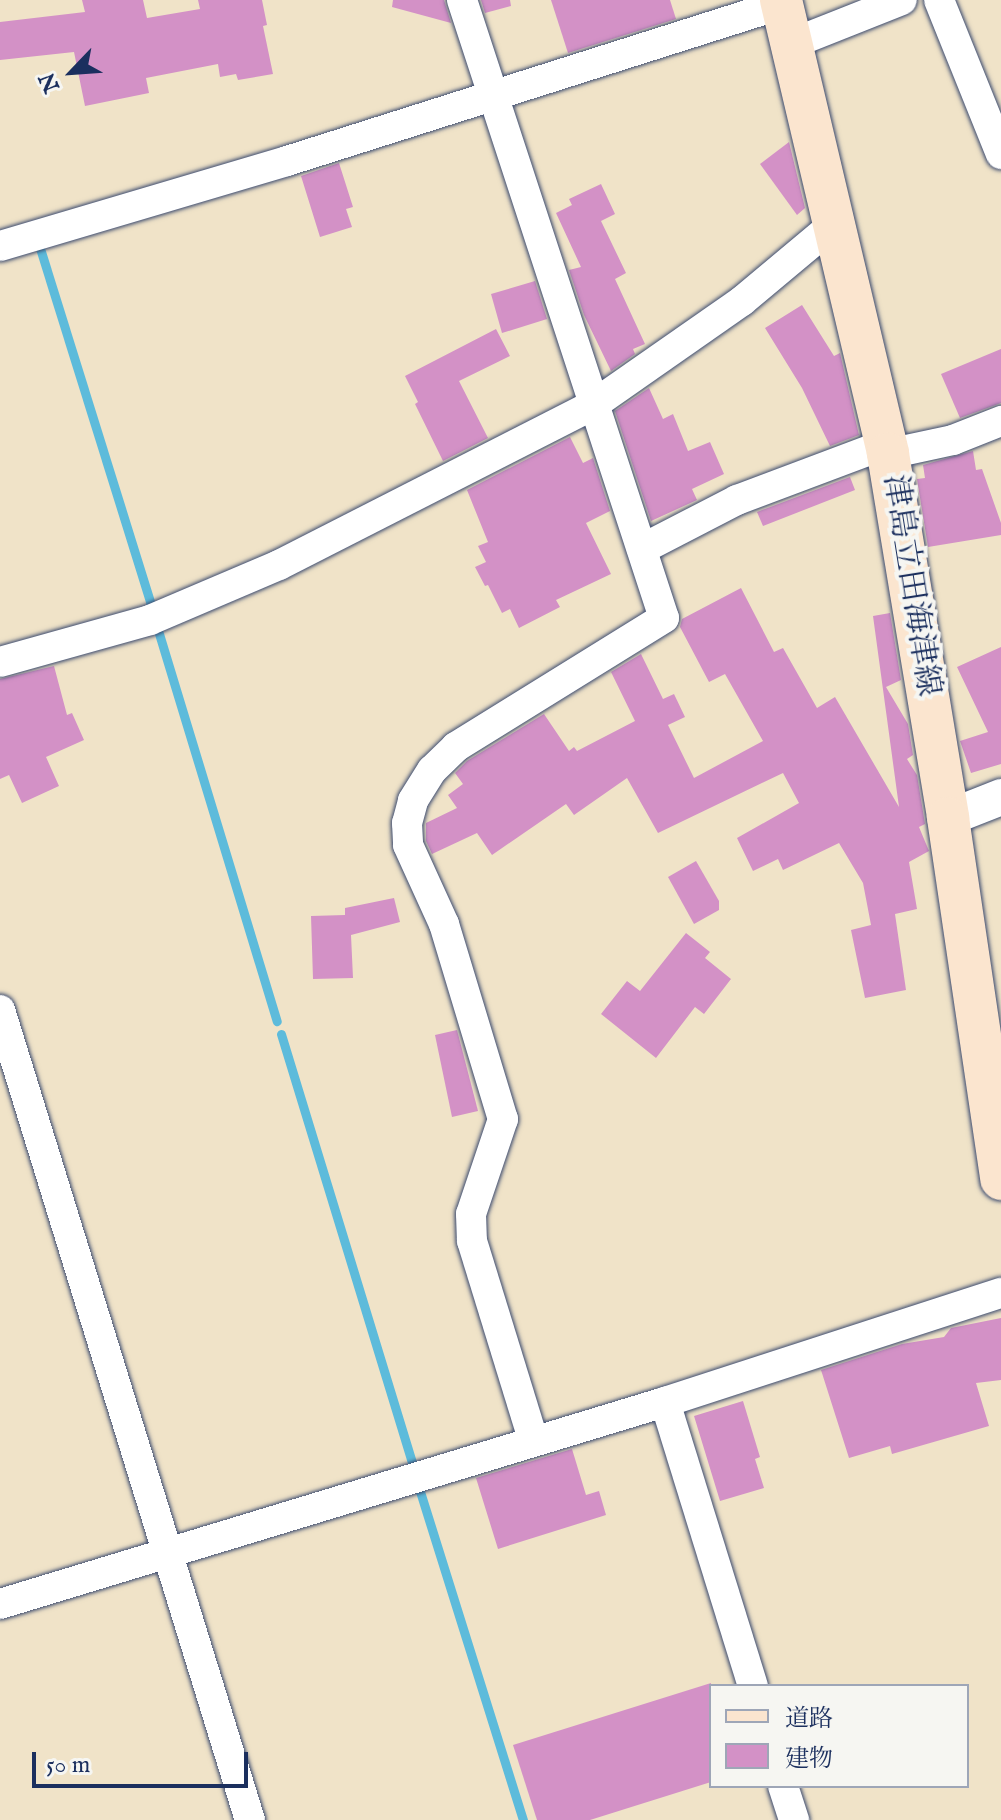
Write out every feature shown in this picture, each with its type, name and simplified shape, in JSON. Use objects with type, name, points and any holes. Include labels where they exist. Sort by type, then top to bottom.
[{"type":"main road","name":"津島立田海津線","points":[[781,2],[887,449],[948,818],[1001,1179]]},
{"type":"street","points":[[462,0],[664,618],[456,747],[432,770],[413,801],[407,823],[408,845],[444,924],[501,1108],[503,1119],[471,1214],[472,1241],[533,1439]]},
{"type":"street","points":[[791,44],[902,0]]},
{"type":"street","points":[[939,0],[1001,154]]},
{"type":"street","points":[[0,246],[287,161],[781,2]]},
{"type":"street","points":[[0,662],[150,620],[279,565],[593,405],[742,301],[834,224]]},
{"type":"street","points":[[642,549],[737,500],[887,449],[953,440],[1001,421]]},
{"type":"street","points":[[948,818],[1001,797]]},
{"type":"street","points":[[0,1010],[250,1820]]},
{"type":"street","points":[[0,1604],[533,1439],[665,1402],[1001,1293]]},
{"type":"street","points":[[665,1402],[752,1684]]},
{"type":"street","points":[[784,1788],[794,1820]]},
{"type":"building","points":[[82,0],[143,0],[147,18],[200,9],[198,0],[262,0],[267,25],[263,26],[273,74],[238,80],[236,74],[220,77],[218,64],[146,78],[149,93],[85,106],[74,52],[0,60],[0,22],[85,12]]},
{"type":"building","points":[[393,0],[444,0],[451,23],[392,7]]},
{"type":"building","points":[[481,0],[510,0],[511,6],[485,13]]},
{"type":"building","points":[[551,0],[670,0],[676,19],[568,53]]},
{"type":"building","points":[[789,142],[805,208],[797,215],[760,164]]},
{"type":"building","points":[[339,163],[353,207],[346,209],[352,227],[320,237],[301,176]]},
{"type":"building","points":[[601,184],[615,214],[601,221],[626,273],[615,279],[645,344],[633,349],[635,354],[611,371],[584,315],[569,270],[581,267],[556,213],[572,205],[569,199]]},
{"type":"building","points":[[535,281],[547,319],[502,333],[491,294]]},
{"type":"building","points":[[802,305],[834,356],[840,353],[859,435],[830,446],[802,388],[765,328]]},
{"type":"building","points":[[496,329],[510,356],[459,381],[488,438],[443,461],[405,376]]},
{"type":"building","points":[[1001,349],[1001,403],[960,418],[941,374]]},
{"type":"building","points":[[649,388],[663,419],[673,414],[688,451],[710,442],[724,474],[692,489],[697,500],[651,521],[615,411]]},
{"type":"building","points":[[570,437],[583,463],[593,458],[610,511],[586,523],[611,574],[556,600],[560,607],[519,628],[510,609],[502,613],[475,567],[486,562],[478,546],[488,542],[467,490]]},
{"type":"building","points":[[973,451],[976,470],[982,469],[1001,523],[1001,535],[928,547],[917,479],[925,478],[923,465]]},
{"type":"building","points":[[850,477],[855,490],[763,526],[757,512]]},
{"type":"building","points":[[741,588],[774,652],[783,648],[817,708],[835,697],[899,807],[873,616],[890,613],[901,680],[886,687],[908,724],[913,755],[907,759],[917,775],[925,824],[919,827],[929,851],[909,862],[917,909],[895,914],[906,990],[865,998],[851,930],[871,925],[863,883],[839,843],[783,870],[778,859],[753,871],[737,838],[799,803],[783,773],[658,833],[627,778],[574,815],[566,804],[492,855],[477,833],[432,854],[426,841],[426,823],[457,808],[448,795],[463,784],[455,773],[467,761],[544,714],[569,751],[574,747],[577,751],[635,721],[611,672],[641,654],[663,699],[674,694],[685,717],[668,725],[694,778],[763,741],[725,674],[709,682],[680,627],[682,619]]},
{"type":"building","points":[[1001,647],[1001,764],[971,773],[960,741],[988,732],[957,667]]},
{"type":"building","points":[[54,666],[67,715],[72,713],[84,740],[46,757],[59,786],[22,803],[9,775],[0,779],[0,679]]},
{"type":"building","points":[[696,861],[719,901],[719,910],[694,924],[668,877]]},
{"type":"building","points":[[394,898],[400,922],[351,935],[353,978],[313,979],[311,916],[345,915],[345,908]]},
{"type":"building","points":[[686,933],[710,952],[705,958],[731,979],[704,1014],[695,1007],[656,1058],[601,1014],[627,981],[640,991]]},
{"type":"building","points":[[457,1030],[478,1111],[452,1117],[435,1035]]},
{"type":"building","points":[[1001,1318],[1001,1380],[976,1383],[989,1426],[892,1454],[890,1446],[849,1458],[821,1370],[902,1344],[944,1337],[951,1328]]},
{"type":"building","points":[[743,1401],[760,1457],[755,1459],[764,1488],[720,1501],[694,1416]]},
{"type":"building","points":[[572,1449],[586,1495],[599,1491],[606,1515],[498,1549],[476,1478]]},
{"type":"building","points":[[711,1683],[709,1783],[590,1820],[537,1820],[513,1745]]},
{"type":"waterway","points":[[39,245],[152,608]]},
{"type":"waterway","points":[[157,627],[277,1021]]},
{"type":"waterway","points":[[281,1034],[412,1462]]},
{"type":"waterway","points":[[418,1485],[523,1820]]}]
